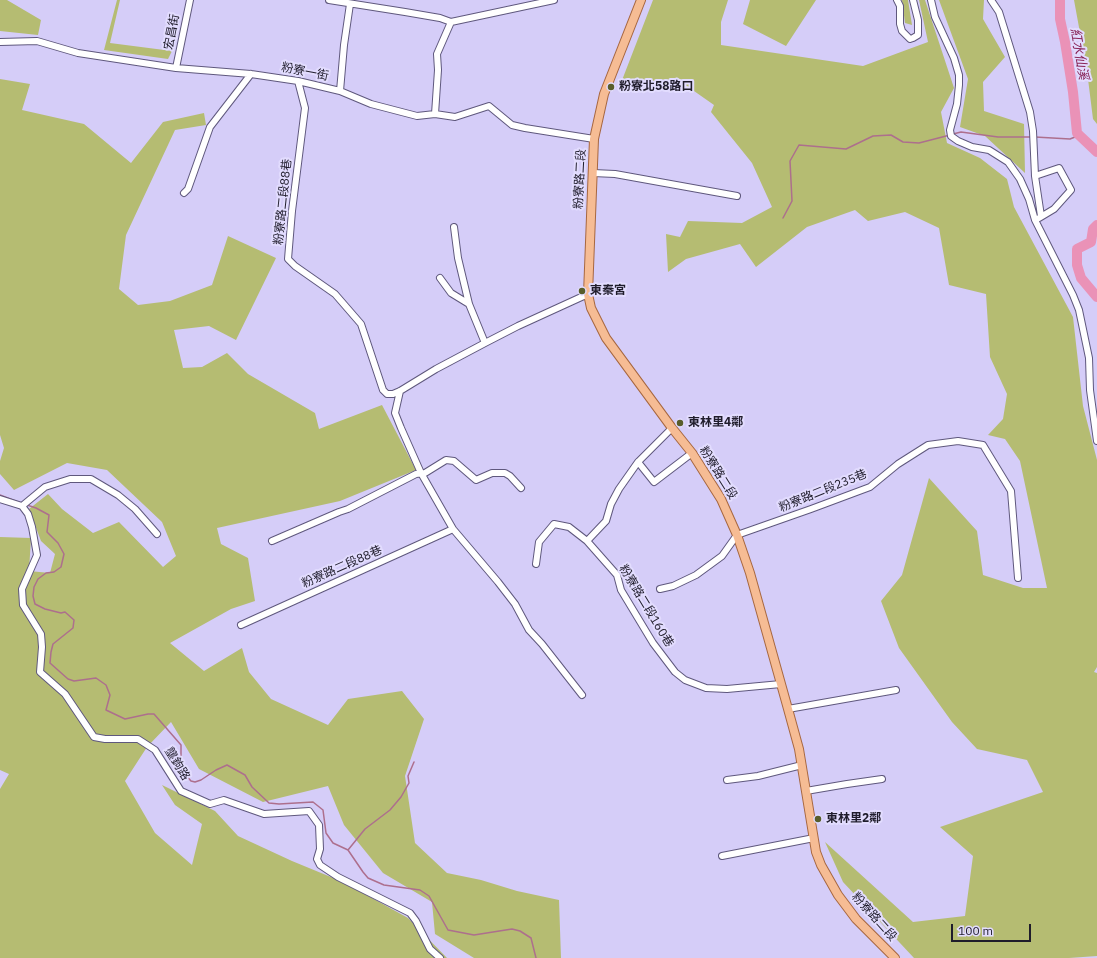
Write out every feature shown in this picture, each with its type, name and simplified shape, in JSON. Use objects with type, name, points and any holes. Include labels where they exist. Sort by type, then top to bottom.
[{"type":"main road","name":"粉寮路二段","points":[[641,0],[604,94],[594,139],[594,173],[590,217],[588,294],[591,308],[606,338],[692,453],[721,499],[737,535],[750,573],[799,749],[816,852],[821,865],[838,895],[856,919],[895,958]]},
{"type":"street","name":"宏昌街","points":[[176,68],[190,0]]},
{"type":"street","points":[[329,0],[440,18],[451,22],[554,0]]},
{"type":"street","points":[[897,0],[900,6],[900,24],[902,31],[910,39],[918,35],[918,20],[913,0]]},
{"type":"street","points":[[931,0],[935,17],[954,58],[959,75],[957,104],[951,133],[958,141],[972,147],[989,150],[1008,162],[1023,186],[1029,199],[1035,220],[1079,310],[1089,358],[1090,390],[1097,441]]},
{"type":"street","points":[[991,0],[999,12],[1030,112],[1034,140],[1035,176],[1042,216]]},
{"type":"street","points":[[340,91],[344,45],[350,4]]},
{"type":"street","points":[[435,114],[438,70],[437,54],[451,22]]},
{"type":"street","name":"粉寮一街","points":[[0,42],[37,41],[78,53],[176,68],[251,74],[298,81],[340,91],[371,104],[417,116],[435,114],[455,117],[489,106],[512,124],[525,128],[594,139]]},
{"type":"street","points":[[184,193],[188,189],[210,127],[251,74]]},
{"type":"street","name":"粉寮路二段88巷","points":[[298,81],[305,108],[292,211],[288,259],[295,266],[335,294],[361,324],[383,390],[387,394],[393,394],[400,391]]},
{"type":"street","points":[[1035,176],[1059,168],[1071,190],[1054,210],[1035,220]]},
{"type":"street","points":[[594,173],[615,174],[737,196]]},
{"type":"street","points":[[454,227],[458,258],[469,304],[485,343]]},
{"type":"street","points":[[440,278],[452,293],[469,304]]},
{"type":"street","points":[[582,695],[542,644],[529,630],[516,604],[453,529],[421,473],[395,413],[400,391],[436,369],[485,343],[588,294]]},
{"type":"street","points":[[587,541],[606,521],[611,504],[638,462],[672,428]]},
{"type":"street","name":"粉寮路二段235巷","points":[[737,535],[870,486],[898,464],[928,445],[958,441],[983,445],[1011,491],[1018,578]]},
{"type":"street","points":[[638,462],[654,482],[692,453]]},
{"type":"street","points":[[272,541],[348,509],[421,473],[425,473],[446,460],[454,461],[476,480],[492,473],[505,473],[510,476],[521,488]]},
{"type":"street","points":[[0,499],[22,506],[45,487],[70,479],[91,479],[118,495],[135,509],[157,534]]},
{"type":"street","name":"壟鉤路","points":[[22,506],[28,514],[32,527],[37,555],[22,589],[23,605],[41,634],[42,648],[40,672],[65,694],[94,737],[105,739],[138,739],[155,750],[181,791],[210,804],[224,800],[264,814],[309,811],[319,825],[320,849],[317,859],[320,865],[338,877],[410,912],[430,949],[440,958]]},
{"type":"street","name":"粉寮路二段160巷","points":[[536,564],[539,542],[554,524],[569,527],[587,541],[617,575],[621,590],[653,643],[675,672],[685,680],[706,688],[727,690],[781,684]]},
{"type":"street","name":"粉寮路二段88巷","points":[[241,625],[453,529]]},
{"type":"street","points":[[660,589],[673,586],[696,575],[722,556],[737,535]]},
{"type":"street","points":[[788,709],[896,690]]},
{"type":"street","points":[[727,780],[758,776],[802,765]]},
{"type":"street","points":[[806,791],[882,779]]},
{"type":"street","points":[[722,856],[814,838]]},
{"type":"green space","points":[[0,0],[7,0],[41,20],[38,35],[0,31]]},
{"type":"green space","points":[[117,0],[120,0],[110,43],[172,51],[168,59],[104,50]]},
{"type":"green space","points":[[653,0],[728,0],[721,22],[721,45],[863,66],[928,42],[919,0],[925,0],[954,88],[941,112],[947,143],[980,158],[1007,179],[1014,207],[1073,317],[1083,406],[1097,460],[1097,667],[1094,672],[1097,673],[1097,956],[1069,958],[914,958],[843,882],[825,842],[913,922],[965,916],[973,856],[940,827],[1043,792],[1027,760],[977,749],[952,722],[899,648],[881,601],[902,575],[929,478],[977,531],[983,575],[1023,588],[1047,588],[1020,461],[1005,439],[988,435],[1003,419],[1007,394],[990,357],[986,294],[949,285],[939,228],[905,212],[868,221],[855,210],[807,227],[756,267],[740,244],[686,259],[668,272],[666,234],[680,237],[688,221],[742,223],[772,207],[752,163],[711,112],[714,105],[684,84],[659,89],[619,88]]},
{"type":"green space","points":[[750,0],[816,0],[786,46],[743,24]]},
{"type":"green space","points":[[902,0],[908,0],[912,25],[905,23]]},
{"type":"green space","points":[[939,0],[984,0],[983,19],[1005,57],[983,82],[984,111],[1024,124],[1025,173],[985,136],[960,127],[968,79]]},
{"type":"green space","points":[[1074,0],[1097,0],[1097,124],[1093,119],[1087,71]]},
{"type":"green space","points":[[0,79],[30,84],[22,110],[84,124],[131,163],[163,122],[204,113],[206,125],[175,130],[126,235],[119,289],[138,305],[170,301],[212,285],[228,236],[276,258],[236,340],[209,326],[174,330],[183,368],[202,367],[227,353],[248,374],[315,413],[319,429],[382,405],[416,470],[340,501],[217,528],[221,544],[248,558],[255,601],[231,609],[170,643],[204,671],[242,648],[249,672],[271,699],[328,725],[348,699],[402,691],[424,719],[405,776],[415,843],[447,873],[559,900],[561,958],[474,958],[435,934],[432,902],[383,873],[344,825],[328,786],[263,802],[199,769],[171,722],[147,747],[125,781],[155,833],[192,865],[202,824],[175,805],[162,785],[215,811],[238,836],[292,861],[343,882],[408,918],[447,958],[0,958],[0,789],[9,774],[0,770],[0,537],[31,538],[29,571],[50,573],[55,554],[41,541],[29,509],[48,494],[62,509],[93,533],[119,522],[163,567],[176,556],[162,522],[107,470],[67,463],[14,490],[0,474],[0,461],[4,448],[0,435]]},
{"type":"waterway","name":"紅水仙溪","points":[[1060,0],[1060,19],[1073,92],[1077,133],[1097,152]]},
{"type":"waterway","points":[[953,134],[961,132],[998,137],[1031,137]]},
{"type":"waterway","points":[[783,218],[792,201],[790,161],[799,145],[846,149],[873,136],[891,135],[903,142],[919,143],[950,135]]},
{"type":"waterway","points":[[1035,137],[1070,139],[1080,135]]},
{"type":"waterway","name":"紅水仙溪","points":[[1097,225],[1093,229],[1091,242],[1077,249],[1077,265],[1081,278],[1097,297]]},
{"type":"waterway","points":[[0,495],[18,502]]},
{"type":"waterway","points":[[27,505],[49,515],[47,532],[58,543],[64,554],[61,567],[54,572],[46,573],[38,579],[34,587],[33,596],[35,604],[45,609],[61,613],[65,612],[74,620],[73,628],[53,644],[50,663],[68,679],[74,681],[96,678],[106,685],[110,695],[106,710],[125,719],[154,714],[181,745],[181,764],[184,773],[191,781],[195,782],[201,780],[227,765],[245,775],[252,787],[269,803],[279,804],[313,802],[323,810],[326,833],[333,843],[348,850],[368,878],[384,885],[420,890],[429,896],[448,930],[474,935],[512,929],[520,931],[531,938],[536,958]]},
{"type":"waterway","points":[[348,850],[365,829],[390,810],[401,797],[409,783],[408,776],[414,762]]},
{"type":"place","name":"粉寮北58路口","points":[[611,87]]},
{"type":"place","name":"東秦宮","points":[[582,291]]},
{"type":"place","name":"東林里4鄰","points":[[680,423]]},
{"type":"place","name":"東林里2鄰","points":[[818,819]]}]
